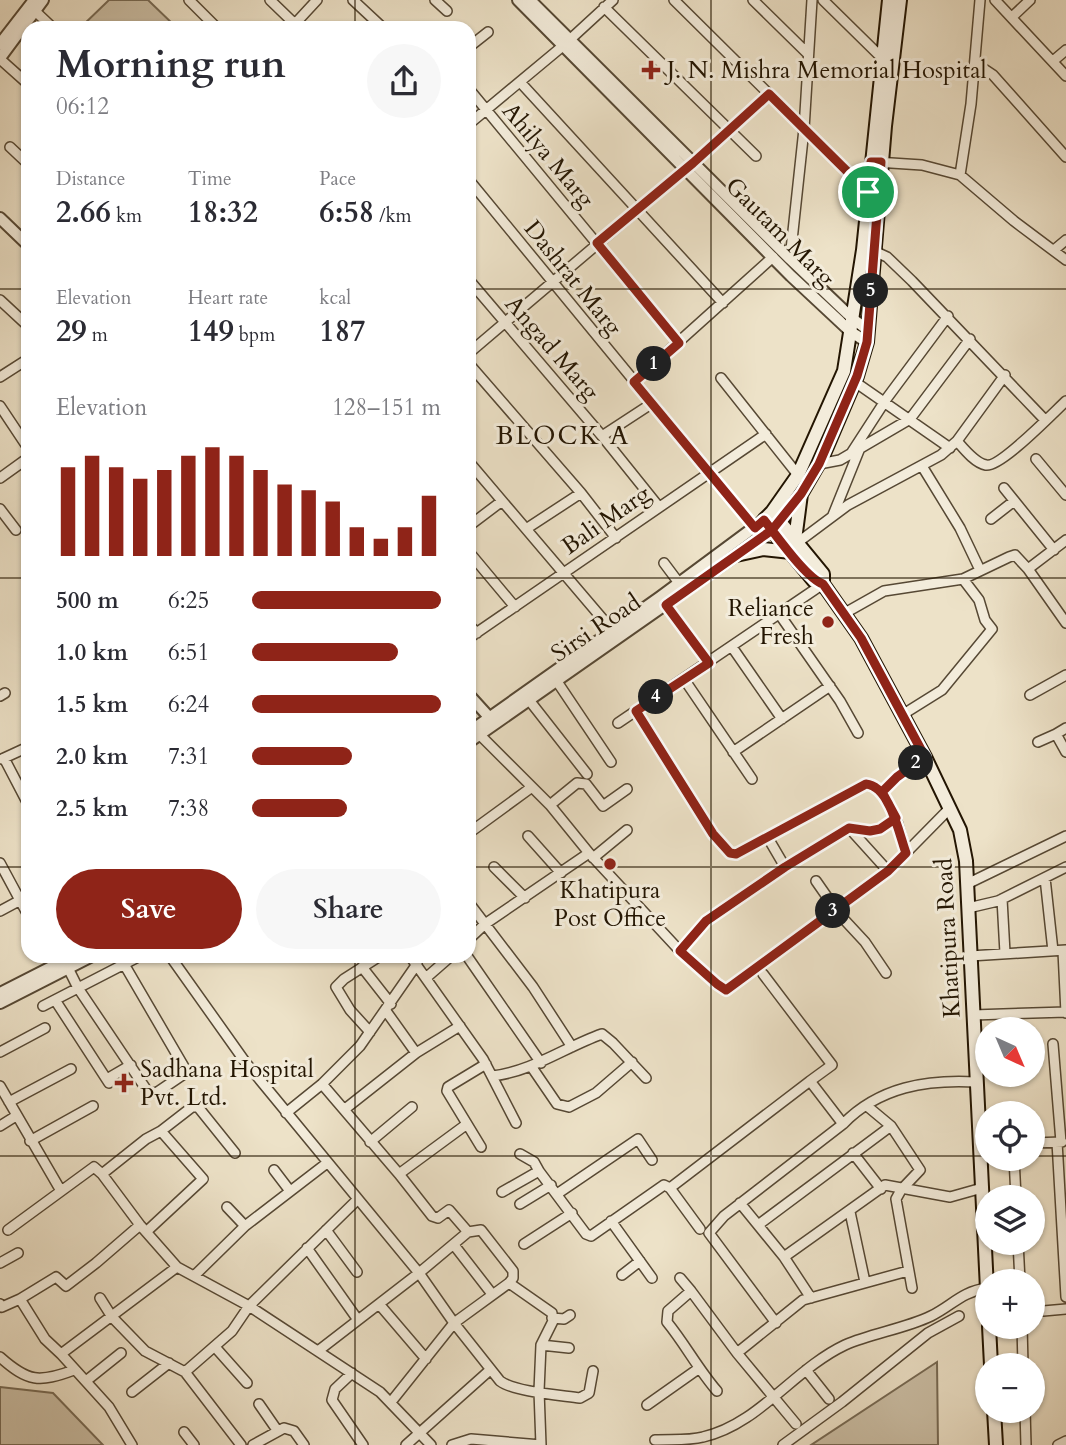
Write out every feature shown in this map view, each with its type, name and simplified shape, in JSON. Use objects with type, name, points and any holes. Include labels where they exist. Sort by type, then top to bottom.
[{"type":"main road","name":"Sirsi Road","points":[[769,522],[801,494],[819,464],[855,382],[867,336],[874,251],[882,58],[889,0]]},
{"type":"main road","name":"Sirsi Road","points":[[769,522],[798,475],[844,371],[868,192],[876,162],[900,0]]},
{"type":"main road","points":[[736,555],[794,545],[801,494]]},
{"type":"main road","name":"Khatipura Road","points":[[769,522],[794,545],[814,581],[823,584],[845,613],[925,757],[960,831],[967,884],[975,1048]]},
{"type":"main road","points":[[995,1423],[996,1445]]},
{"type":"street","points":[[21,78],[0,58],[3,42],[32,6],[43,0]]},
{"type":"street","points":[[189,0],[210,21]]},
{"type":"street","points":[[270,0],[289,21]]},
{"type":"street","points":[[300,21],[317,0]]},
{"type":"street","points":[[354,0],[376,21]]},
{"type":"street","points":[[435,0],[447,10]]},
{"type":"street","name":"Gautam Marg","points":[[518,0],[567,43],[690,166],[790,259],[852,325]]},
{"type":"street","name":"Gautam Marg","points":[[530,0],[567,43]]},
{"type":"street","points":[[539,9],[547,0]]},
{"type":"street","points":[[476,118],[567,43],[613,0]]},
{"type":"street","points":[[674,0],[868,192]]},
{"type":"street","points":[[753,0],[808,54]]},
{"type":"street","points":[[790,259],[804,129],[812,0]]},
{"type":"street","points":[[823,0],[882,58]]},
{"type":"street","points":[[960,175],[981,0]]},
{"type":"street","points":[[995,0],[1066,76]]},
{"type":"street","points":[[1012,17],[1030,0]]},
{"type":"street","points":[[32,6],[46,21]]},
{"type":"street","points":[[604,8],[756,156]]},
{"type":"street","points":[[476,41],[488,32]]},
{"type":"street","points":[[1053,61],[1066,50]]},
{"type":"street","points":[[975,63],[993,75],[1066,157]]},
{"type":"street","points":[[520,82],[723,303]]},
{"type":"street","points":[[476,346],[690,166],[769,94]]},
{"type":"street","name":"Ahilya Marg","points":[[476,98],[679,343]]},
{"type":"street","points":[[10,147],[21,157]]},
{"type":"street","points":[[876,162],[922,164],[960,175],[1014,221],[1066,260]]},
{"type":"street","name":"Gautam Marg","points":[[690,166],[773,257],[867,336]]},
{"type":"street","name":"Dashrat Marg","points":[[476,189],[708,472],[769,522]]},
{"type":"street","points":[[0,218],[21,239]]},
{"type":"street","points":[[1054,250],[1066,240]]},
{"type":"street","points":[[874,251],[887,257],[947,316],[1045,420]]},
{"type":"street","points":[[634,382],[773,257]]},
{"type":"street","name":"Angad Marg","points":[[476,289],[659,507]]},
{"type":"street","points":[[0,300],[21,320]]},
{"type":"street","points":[[850,454],[947,316]]},
{"type":"street","points":[[819,464],[840,460],[910,419],[970,339]]},
{"type":"street","points":[[2,373],[21,363]]},
{"type":"street","points":[[476,372],[581,493],[616,538]]},
{"type":"street","points":[[794,545],[848,505],[922,466],[953,444],[1005,375]]},
{"type":"street","points":[[721,378],[798,475]]},
{"type":"street","points":[[855,382],[986,465],[1002,458],[1066,401]]},
{"type":"street","points":[[602,436],[651,404]]},
{"type":"street","points":[[0,406],[21,438]]},
{"type":"street","name":"Bali Marg","points":[[476,634],[616,538],[634,530],[659,507],[766,434]]},
{"type":"street","points":[[833,517],[860,448]]},
{"type":"street","points":[[1036,459],[1066,495]]},
{"type":"street","points":[[0,478],[21,463]]},
{"type":"street","points":[[922,466],[960,528],[980,570]]},
{"type":"street","points":[[476,470],[612,630]]},
{"type":"street","points":[[1004,488],[1054,550]]},
{"type":"street","points":[[526,529],[581,493]]},
{"type":"street","points":[[476,521],[502,501]]},
{"type":"street","points":[[991,519],[1014,501]]},
{"type":"street","points":[[0,509],[16,530]]},
{"type":"street","name":"Sirsi Road","points":[[476,730],[489,717],[612,630],[736,555],[769,522]]},
{"type":"street","name":"Sirsi Road","points":[[476,731],[556,680],[663,601],[679,583],[769,522]]},
{"type":"street","points":[[1028,569],[1066,540]]},
{"type":"street","points":[[845,613],[884,592],[963,579],[1015,555],[1063,611],[1066,623]]},
{"type":"street","points":[[476,560],[515,607]]},
{"type":"street","points":[[663,563],[679,583]]},
{"type":"street","points":[[902,715],[942,690],[992,629],[985,620],[979,600],[963,579]]},
{"type":"street","points":[[618,723],[823,584]]},
{"type":"street","points":[[663,601],[709,663]]},
{"type":"street","points":[[780,615],[830,686],[858,733]]},
{"type":"street","points":[[732,647],[782,719]]},
{"type":"street","points":[[1030,695],[1066,676]]},
{"type":"street","points":[[684,679],[752,779]]},
{"type":"street","points":[[556,680],[611,762]]},
{"type":"street","points":[[733,752],[830,686]]},
{"type":"street","points":[[529,699],[587,774]]},
{"type":"street","points":[[476,703],[489,717]]},
{"type":"street","points":[[636,711],[713,834],[730,853],[736,854],[768,838],[866,784],[882,792],[896,818],[906,853]]},
{"type":"street","points":[[1038,742],[1066,729]]},
{"type":"street","points":[[476,734],[533,786],[591,855],[680,951],[726,990],[888,871],[950,808]]},
{"type":"street","points":[[1056,734],[1066,751]]},
{"type":"street","points":[[21,750],[2,759],[21,792]]},
{"type":"street","points":[[882,792],[897,777],[925,757]]},
{"type":"street","points":[[550,805],[577,783],[582,782],[603,806],[627,789]]},
{"type":"street","points":[[476,828],[533,786]]},
{"type":"street","points":[[680,951],[706,921],[785,867],[849,828],[870,831],[880,829],[896,818]]},
{"type":"street","points":[[849,828],[888,871]]},
{"type":"street","points":[[476,932],[627,830]]},
{"type":"street","points":[[528,836],[561,873]]},
{"type":"street","points":[[967,884],[1066,836]]},
{"type":"street","points":[[768,838],[785,867]]},
{"type":"street","points":[[0,863],[21,894]]},
{"type":"street","points":[[494,867],[525,898]]},
{"type":"street","points":[[968,908],[1002,899],[1066,867]]},
{"type":"street","points":[[1045,878],[1053,951]]},
{"type":"street","points":[[816,881],[886,973]]},
{"type":"street","points":[[1002,899],[1005,953]]},
{"type":"street","points":[[0,911],[21,900]]},
{"type":"street","points":[[476,912],[533,987],[572,1047]]},
{"type":"street","points":[[970,956],[1065,951],[1066,1012],[973,1015]]},
{"type":"street","points":[[0,993],[58,963]]},
{"type":"street","points":[[0,1003],[59,963]]},
{"type":"street","points":[[43,1006],[55,1000],[78,988],[124,964],[187,1072],[153,1094],[148,1092],[78,988],[63,963]]},
{"type":"street","points":[[175,963],[246,1063],[419,1273],[490,1370],[508,1387],[580,1398],[585,1397],[591,1387],[593,1371]]},
{"type":"street","points":[[369,963],[336,987],[350,1010],[370,1032]]},
{"type":"street","points":[[427,977],[443,963]]},
{"type":"street","points":[[471,963],[558,1104],[569,1107],[596,1093],[632,1062]]},
{"type":"street","points":[[286,1113],[322,1084],[360,1046],[417,964],[486,1064],[516,1123]]},
{"type":"street","points":[[362,967],[416,1054]]},
{"type":"street","points":[[670,1188],[832,1065],[763,974]]},
{"type":"street","points":[[55,1000],[108,1081],[131,1065]]},
{"type":"street","points":[[345,1109],[416,1054],[460,1026]]},
{"type":"street","points":[[0,1052],[45,1028]]},
{"type":"street","points":[[493,1076],[536,1065],[601,1034],[646,1077]]},
{"type":"street","points":[[1054,1044],[1061,1142],[1066,1297]]},
{"type":"street","points":[[481,1147],[446,1091],[486,1064]]},
{"type":"street","points":[[9,1102],[71,1069]]},
{"type":"street","points":[[810,1082],[843,1125]]},
{"type":"street","points":[[776,1323],[709,1233],[740,1203],[858,1111],[895,1089],[938,1082],[975,1082]]},
{"type":"street","points":[[322,1084],[432,1216],[438,1218],[449,1210],[468,1232]]},
{"type":"street","points":[[0,1086],[61,1191]]},
{"type":"street","points":[[30,1141],[93,1106]]},
{"type":"street","points":[[867,1106],[891,1126],[920,1170],[896,1199],[912,1288]]},
{"type":"street","points":[[102,1174],[192,1107],[198,1107],[235,1153]]},
{"type":"street","points":[[370,1142],[412,1107]]},
{"type":"street","points":[[0,1126],[16,1116]]},
{"type":"street","points":[[399,1174],[467,1124]]},
{"type":"street","points":[[758,1225],[891,1126]]},
{"type":"street","points":[[0,1304],[2,1307],[20,1299],[56,1278],[66,1286],[203,1179],[161,1131]]},
{"type":"street","points":[[557,1194],[638,1139],[652,1160]]},
{"type":"street","points":[[853,1153],[881,1189]]},
{"type":"street","points":[[520,1154],[529,1158],[586,1234],[591,1236],[664,1185],[670,1188],[700,1229]]},
{"type":"street","points":[[194,1276],[244,1226],[327,1163]]},
{"type":"street","points":[[8,1230],[94,1167],[177,1267],[249,1306],[380,1392],[431,1445]]},
{"type":"street","points":[[274,1170],[290,1191]]},
{"type":"street","points":[[502,1192],[539,1171]]},
{"type":"street","points":[[520,1204],[551,1185]]},
{"type":"street","points":[[784,1257],[885,1185],[950,1197],[975,1190]]},
{"type":"street","points":[[185,1371],[232,1331],[249,1306],[358,1199]]},
{"type":"street","points":[[740,1203],[784,1257],[811,1298]]},
{"type":"street","points":[[227,1207],[244,1226]]},
{"type":"street","points":[[850,1212],[865,1282]]},
{"type":"street","points":[[524,1244],[572,1213]]},
{"type":"street","points":[[611,1221],[652,1278]]},
{"type":"street","points":[[326,1230],[357,1272]]},
{"type":"street","points":[[318,1350],[468,1232],[481,1230],[513,1271],[513,1278],[454,1323],[391,1402]]},
{"type":"street","points":[[454,1245],[492,1294]]},
{"type":"street","points":[[307,1248],[358,1320]]},
{"type":"street","points":[[0,1263],[18,1252]]},
{"type":"street","points":[[622,1275],[640,1261]]},
{"type":"street","points":[[61,1354],[177,1267]]},
{"type":"street","points":[[737,1353],[803,1300],[908,1271]]},
{"type":"street","points":[[680,1278],[796,1424]]},
{"type":"street","points":[[452,1445],[471,1439],[541,1445],[541,1345],[552,1313],[509,1283]]},
{"type":"street","points":[[655,1440],[687,1442],[723,1429],[750,1415],[806,1370],[846,1345],[929,1317],[969,1291],[975,1290]]},
{"type":"street","points":[[691,1291],[668,1311],[667,1322],[680,1337],[698,1369],[717,1391]]},
{"type":"street","points":[[100,1298],[111,1317],[145,1350],[185,1371],[241,1445]]},
{"type":"street","points":[[20,1299],[44,1339],[109,1407],[132,1445]]},
{"type":"street","points":[[379,1304],[426,1359]]},
{"type":"street","points":[[1045,1311],[1066,1309]]},
{"type":"street","points":[[552,1318],[564,1319],[570,1315]]},
{"type":"street","points":[[783,1445],[928,1333],[959,1316]]},
{"type":"street","points":[[541,1345],[569,1348]]},
{"type":"street","points":[[215,1347],[247,1383]]},
{"type":"street","points":[[86,1381],[121,1353]]},
{"type":"street","points":[[0,1356],[16,1371],[30,1378],[52,1378],[74,1370]]},
{"type":"street","points":[[132,1392],[169,1363]]},
{"type":"street","points":[[647,1405],[698,1369]]},
{"type":"street","points":[[405,1445],[490,1370]]},
{"type":"street","points":[[806,1370],[829,1399]]},
{"type":"street","points":[[352,1373],[335,1389],[332,1400],[363,1445]]},
{"type":"street","points":[[259,1404],[277,1430]]},
{"type":"street","points":[[1025,1423],[1026,1445]]},
{"type":"street","points":[[253,1445],[277,1430],[289,1428],[304,1445]]},
{"type":"street","points":[[184,1432],[194,1445]]},
{"type":"street","points":[[1058,1445],[1066,1441]]},
{"type":"shaded area","points":[[109,0],[148,0],[170,21],[87,21]]},
{"type":"shaded area","points":[[937,1362],[938,1445],[811,1445]]},
{"type":"shaded area","points":[[0,1387],[53,1393],[103,1445],[0,1445]]},
{"type":"place","name":"J. N. Mishra Memorial Hospital","points":[[651,70]]},
{"type":"place","name":"Reliance Fresh","points":[[828,622]]},
{"type":"place","name":"Khatipura Post Office","points":[[610,864]]},
{"type":"place","name":"Sadhana Hospital Pvt. Ltd.","points":[[124,1083]]},
{"type":"district","name":"BLOCK A","points":[[563,435]]},
{"type":"route","points":[[868,192],[769,94],[693,163],[597,243],[679,343],[634,382],[755,528],[764,520],[772,530],[790,552],[814,581],[823,584],[861,638],[925,757],[897,777],[882,792],[896,818],[880,829],[865,831],[849,828],[785,867],[763,884],[727,904],[706,921],[680,951],[726,990],[888,871],[906,853],[896,818],[887,805],[882,792],[866,784],[768,838],[736,854],[730,853],[713,834],[636,711],[709,663],[666,605],[772,530],[801,494],[822,458],[857,376],[867,342],[881,162],[871,162],[868,192]]}]
